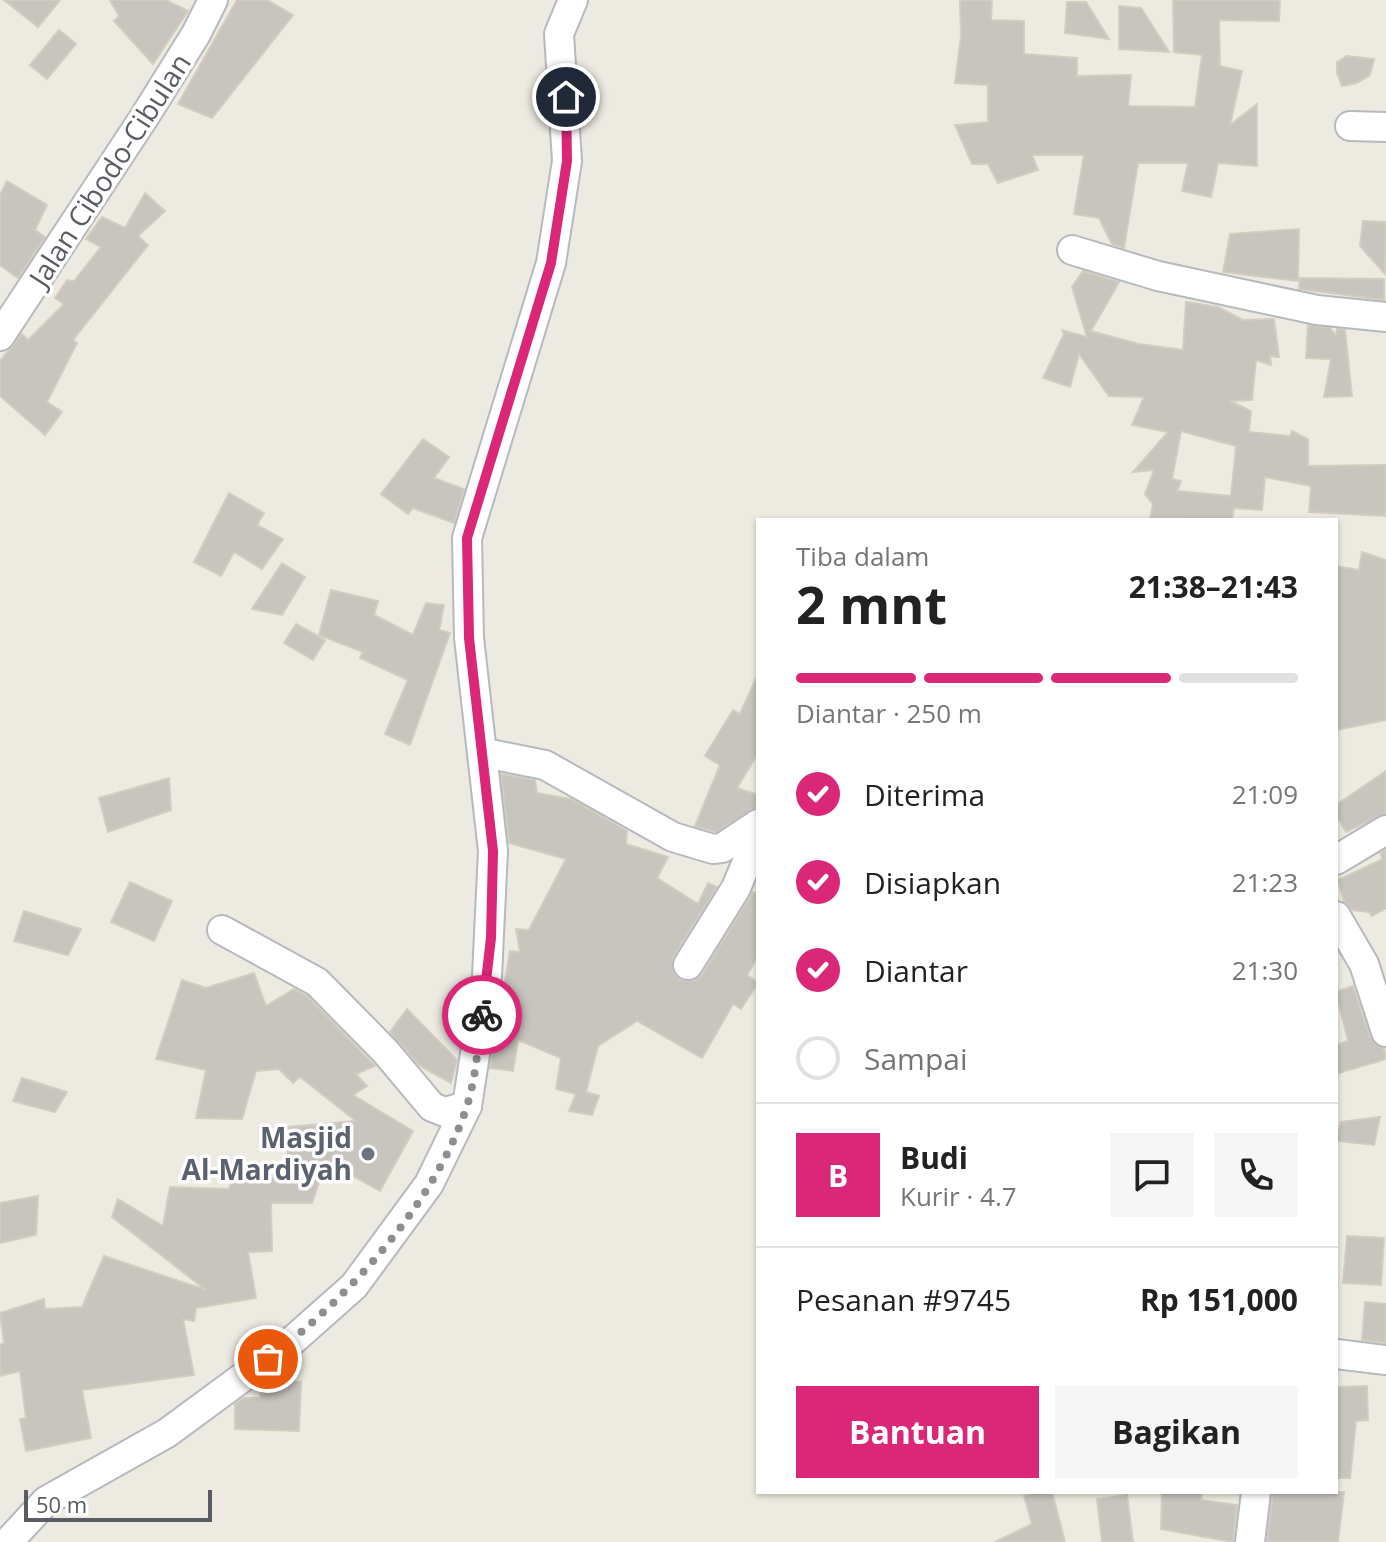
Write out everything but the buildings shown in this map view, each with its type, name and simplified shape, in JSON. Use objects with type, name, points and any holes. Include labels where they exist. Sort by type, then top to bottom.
[{"type":"street","name":"Jalan Cibodo-Cibulan","points":[[0,336],[145,116],[196,34],[213,0]]},
{"type":"street","points":[[8,1542],[46,1501],[118,1464],[177,1427],[292,1341],[354,1286],[429,1184],[467,1106],[491,938],[493,851],[485,753],[469,638],[467,538],[551,263],[567,161],[559,34],[573,0]]},
{"type":"street","points":[[1350,126],[1386,127]]},
{"type":"street","points":[[1072,250],[1158,276],[1317,310],[1386,317]]},
{"type":"street","points":[[485,753],[545,765],[673,837],[713,849],[722,848],[756,825]]},
{"type":"street","points":[[1338,859],[1386,830]]},
{"type":"street","points":[[688,965],[736,888],[756,840]]},
{"type":"street","points":[[1338,919],[1364,964],[1386,1032]]},
{"type":"street","points":[[222,930],[317,982],[385,1051],[432,1107],[445,1112],[467,1106]]},
{"type":"street","points":[[1338,1354],[1386,1360]]},
{"type":"street","points":[[1250,1542],[1256,1494]]},
{"type":"way so far","points":[[268,1359],[354,1286],[429,1184],[467,1106],[482,1015]]},
{"type":"place","name":"Masjid Al-Mardiyah","points":[[368,1154]]},
{"type":"route","points":[[482,1015],[491,938],[493,851],[485,753],[469,638],[467,538],[473,507],[520,371],[551,263],[567,161],[566,97]]}]
